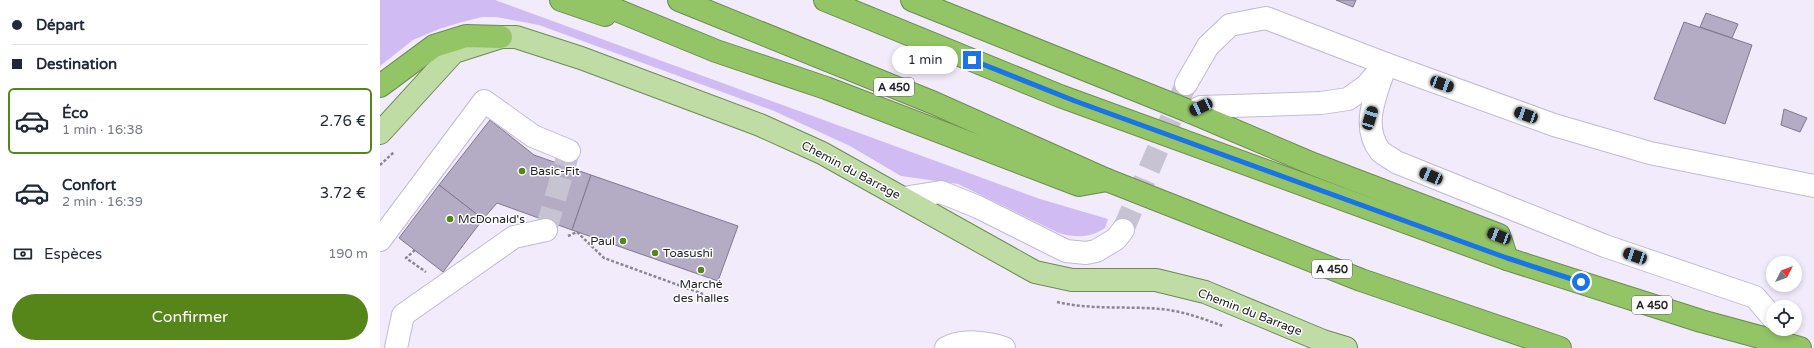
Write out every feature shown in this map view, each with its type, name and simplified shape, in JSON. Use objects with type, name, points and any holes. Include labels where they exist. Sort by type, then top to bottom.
[{"type":"highway","points":[[561,0],[826,88],[1079,185],[1107,180]]},
{"type":"highway","points":[[592,0],[716,51]]},
{"type":"highway","name":"A 450","points":[[679,0],[934,103],[1107,180],[1361,280],[1560,348]]},
{"type":"highway","name":"A 450","points":[[825,0],[1060,96],[1507,258],[1700,320],[1800,348]]},
{"type":"highway","points":[[912,0],[1191,112],[1313,164],[1499,236],[1507,258]]},
{"type":"highway","points":[[940,0],[1029,47]]},
{"type":"highway","points":[[380,86],[434,46],[466,36],[501,37]]},
{"type":"main road","name":"Chemin du Barrage","points":[[380,133],[454,52],[501,37],[516,37],[543,44],[760,125],[822,152],[1035,272],[1072,280],[1156,280],[1205,292],[1323,341],[1346,348]]},
{"type":"lane","points":[[1186,84],[1208,46],[1230,24],[1266,18],[1386,64],[1554,125],[1650,153],[1814,186]]},
{"type":"lane","points":[[1191,112],[1201,107],[1321,103],[1348,99],[1366,86],[1386,64]]},
{"type":"lane","points":[[1386,64],[1370,118],[1372,135],[1381,151],[1396,162],[1605,246],[1754,297],[1766,310]]},
{"type":"lane","points":[[380,240],[484,101],[533,136],[569,151]]},
{"type":"lane","points":[[904,198],[941,192],[978,207],[1066,251],[1086,253],[1096,251],[1116,239],[1123,230]]},
{"type":"lane","points":[[396,348],[403,315],[514,237],[555,234]]},
{"type":"lane","points":[[1789,336],[1800,348]]},
{"type":"lane","points":[[380,340],[386,348]]},
{"type":"lane","points":[[946,348],[952,345],[975,342],[1004,348]]},
{"type":"path","points":[[380,165],[395,152]]},
{"type":"path","points":[[555,234],[577,232],[604,258],[703,294]]},
{"type":"path","name":"Chemin du Barrage","points":[[1051,301],[1073,306],[1163,309],[1194,316],[1224,327]]},
{"type":"shaded area","points":[[380,0],[495,0],[1040,199],[1108,219],[1105,228],[1094,234],[1071,236],[1059,233],[958,184],[901,176],[850,146],[774,111],[539,25],[496,17],[482,17],[462,22],[439,29],[413,40],[380,66]]},
{"type":"building","points":[[1336,0],[1356,0],[1353,7]]},
{"type":"building","points":[[1706,13],[1738,24],[1732,38],[1700,27]]},
{"type":"building","points":[[1684,22],[1752,45],[1725,124],[1654,99]]},
{"type":"building","points":[[1784,109],[1807,118],[1800,132],[1781,125]]},
{"type":"building","points":[[490,120],[534,155],[591,175],[572,230],[497,203],[483,219],[439,185]]},
{"type":"building","points":[[591,175],[738,226],[718,281],[572,230]]},
{"type":"building","points":[[439,185],[483,219],[443,272],[399,238]]},
{"type":"tunnel","points":[[1123,230],[1186,84]]},
{"type":"tunnel","points":[[546,230],[569,151]]},
{"type":"place","name":"Basic-Fit","points":[[522,171]]},
{"type":"place","name":"McDonald's","points":[[450,219]]},
{"type":"place","name":"Paul","points":[[623,241]]},
{"type":"place","name":"Toasushi","points":[[655,253]]},
{"type":"place","name":"Marché des halles","points":[[701,270]]},
{"type":"route","points":[[972,60],[1060,96],[1507,258],[1581,282]]}]
